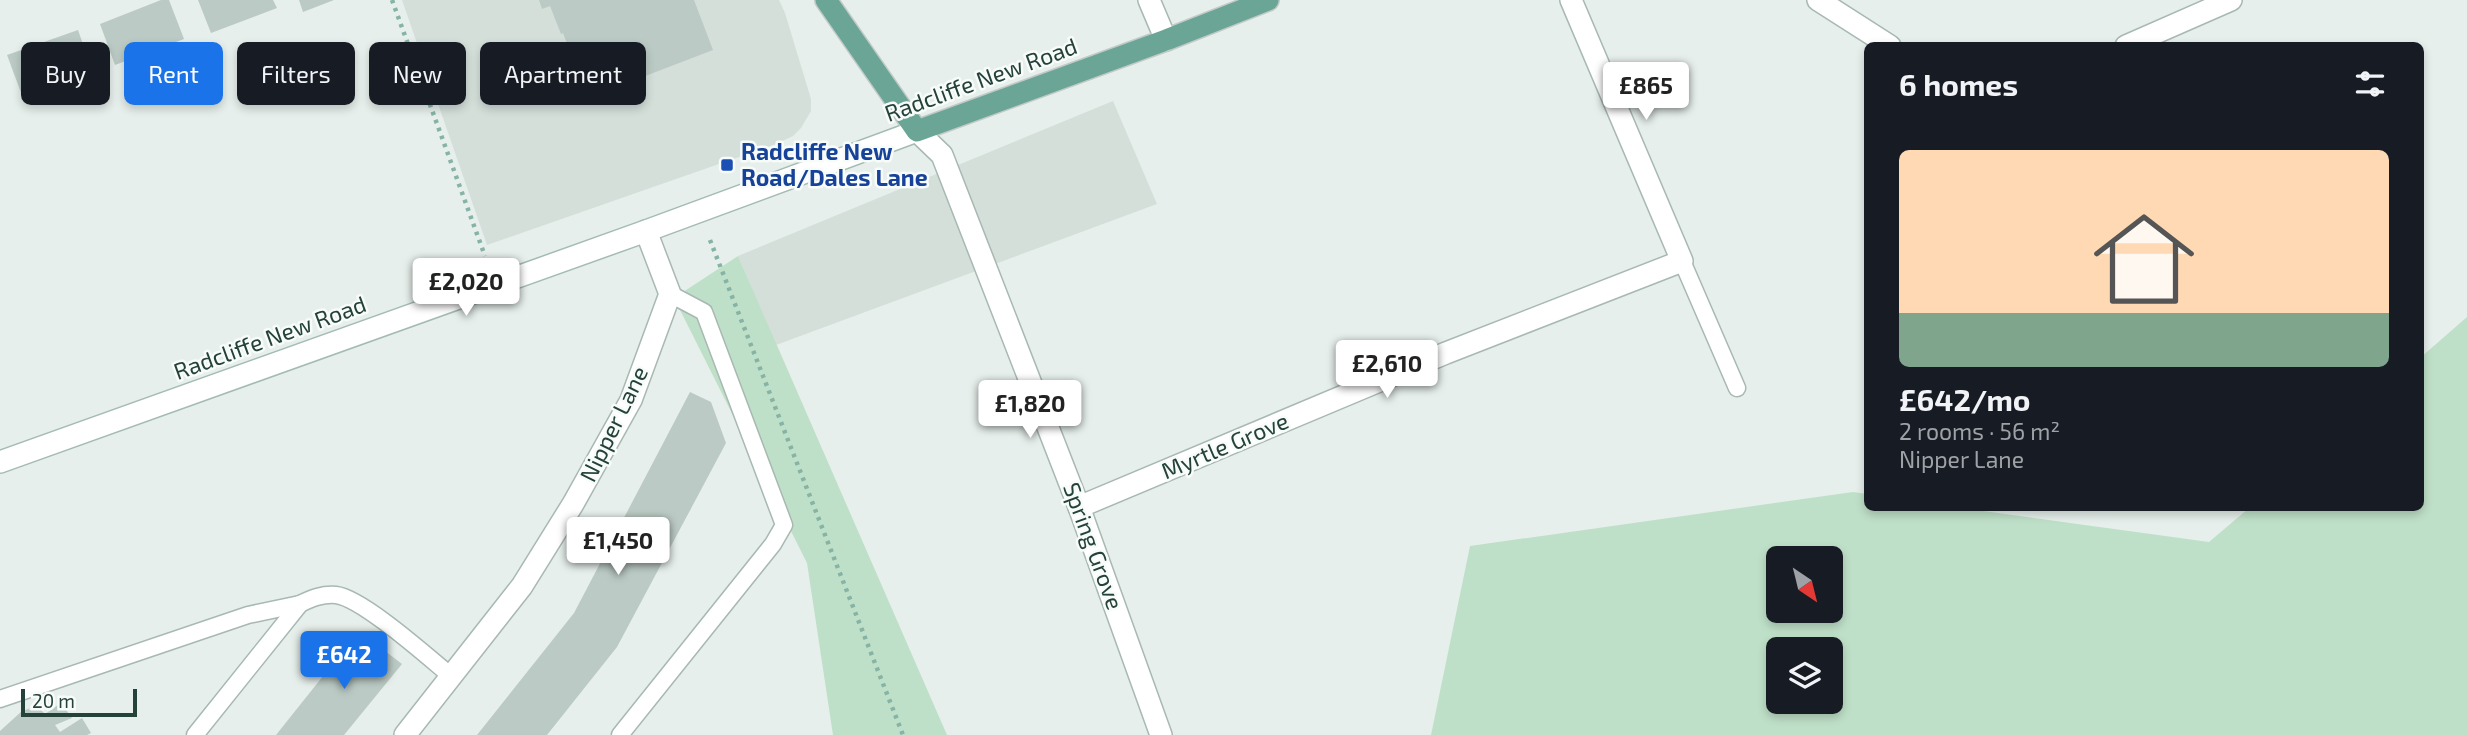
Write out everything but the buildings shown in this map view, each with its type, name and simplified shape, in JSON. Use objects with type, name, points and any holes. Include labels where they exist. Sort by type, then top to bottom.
[{"type":"main road","points":[[825,0],[917,131]]},
{"type":"main road","name":"Radcliffe New Road","points":[[917,131],[1268,0]]},
{"type":"street","points":[[1149,0],[1166,40]]},
{"type":"street","points":[[1572,0],[1682,261]]},
{"type":"street","points":[[1818,0],[1884,42]]},
{"type":"street","points":[[2135,42],[2231,0]]},
{"type":"street","name":"Radcliffe New Road","points":[[0,462],[917,131]]},
{"type":"street","name":"Spring Grove","points":[[917,131],[943,155],[1079,507],[1161,735]]},
{"type":"street","points":[[646,231],[670,294]]},
{"type":"street","name":"Myrtle Grove","points":[[1079,507],[1446,353],[1682,261]]},
{"type":"street","name":"Nipper Lane","points":[[404,735],[522,586],[573,504],[631,400],[670,294]]},
{"type":"lane","points":[[1682,261],[1737,388]]},
{"type":"lane","points":[[620,735],[773,544],[784,525],[704,312],[670,294]]},
{"type":"lane","points":[[0,699],[248,615],[300,604],[317,596],[339,595],[371,612],[451,676]]},
{"type":"lane","points":[[195,735],[300,604]]},
{"type":"path","points":[[392,0],[495,285]]},
{"type":"path","points":[[698,211],[903,735]]},
{"type":"shaded area","points":[[402,0],[779,0],[811,99],[811,111],[793,136],[776,144],[487,245],[438,105],[466,105],[466,42],[417,42]]},
{"type":"shaded area","points":[[1113,101],[1157,204],[776,345],[738,256]]},
{"type":"green space","points":[[738,256],[947,735],[833,735],[807,563],[674,298]]},
{"type":"green space","points":[[2467,317],[2467,735],[1431,735],[1470,546],[1853,492],[1864,494],[1864,511],[1984,511],[2209,542],[2245,511],[2424,511],[2424,355]]},
{"type":"place","name":"Radcliffe New Road/Dales Lane","points":[[727,165]]}]
